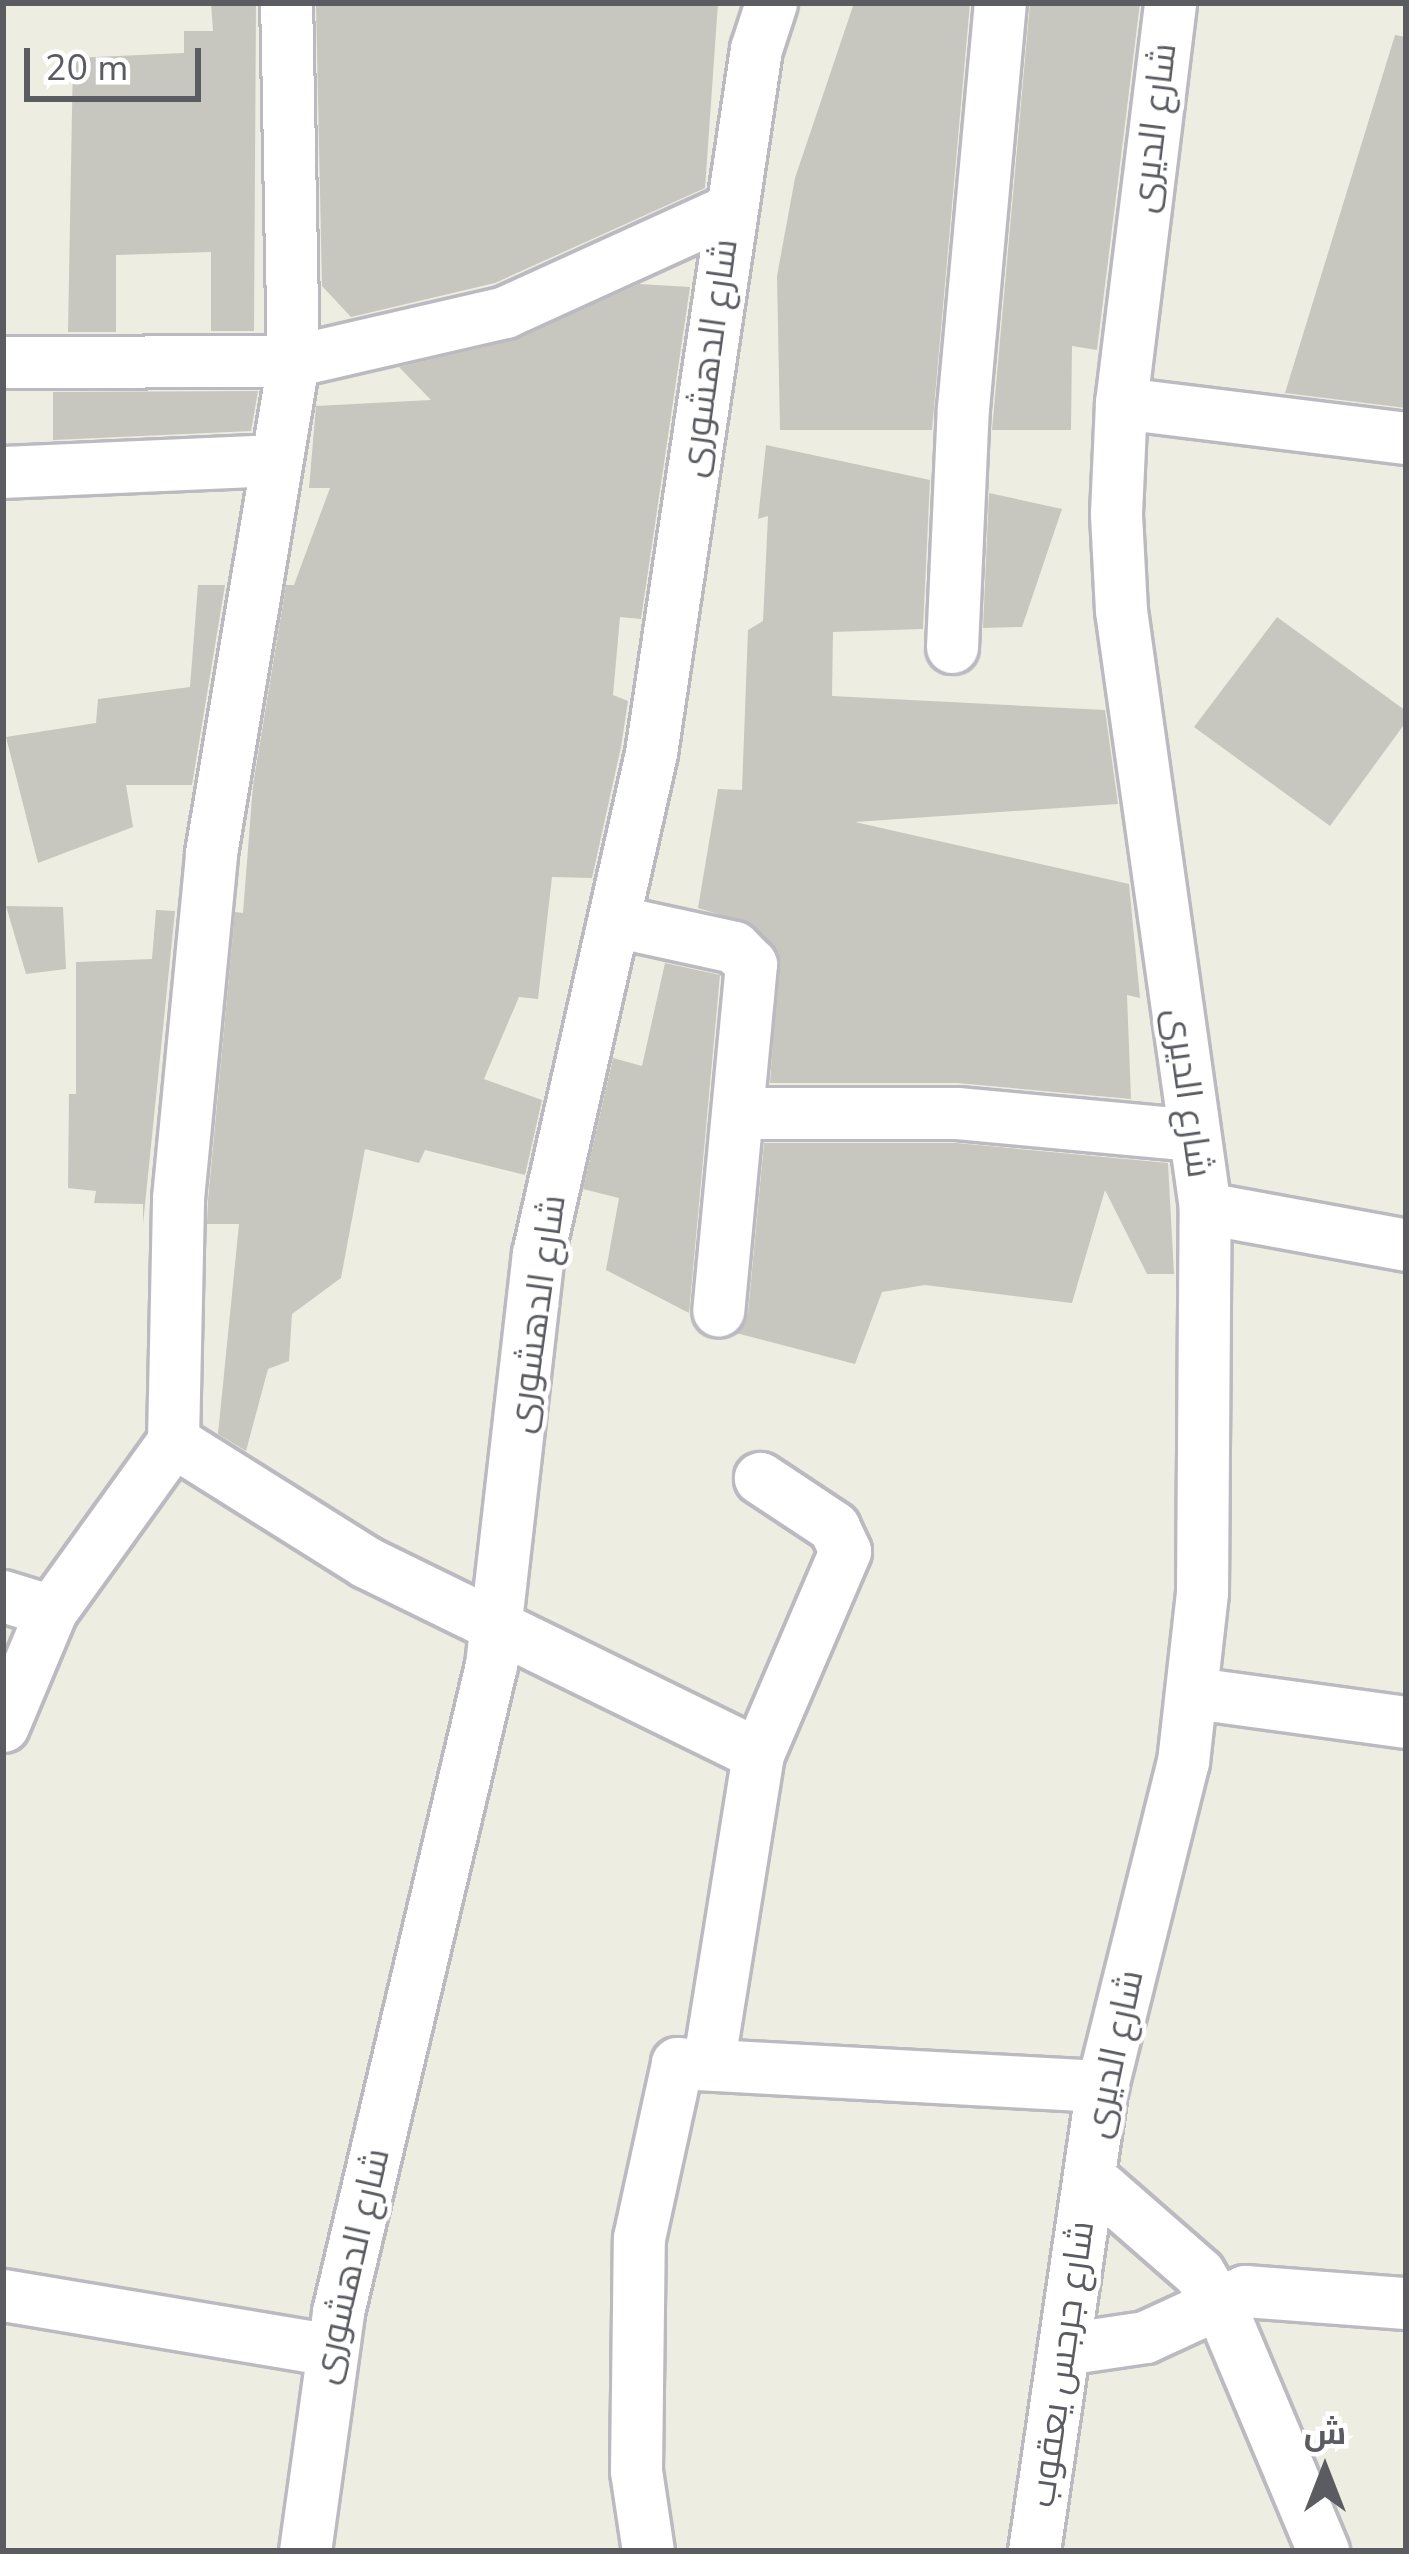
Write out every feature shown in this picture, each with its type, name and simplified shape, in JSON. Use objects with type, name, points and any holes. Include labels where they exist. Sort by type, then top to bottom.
[{"type":"street","points":[[3,1726],[52,1611],[173,1442],[178,1198],[209,876],[292,361],[286,3]]},
{"type":"street","name":"شارع الدهشورى","points":[[304,2551],[330,2350],[496,1629],[538,1254],[651,753],[756,49],[771,3]]},
{"type":"street","points":[[952,647],[963,408],[1000,3]]},
{"type":"street","name":"شارع الديرى","points":[[1089,2177],[1102,2086],[1168,1828],[1193,1694],[1202,1592],[1205,1208],[1121,610],[1120,403],[1170,3]]},
{"type":"street","points":[[3,362],[292,361],[505,312],[731,209]]},
{"type":"street","points":[[1120,403],[1406,438]]},
{"type":"street","points":[[3,472],[274,460]]},
{"type":"street","points":[[615,921],[734,947],[751,964],[718,1310]]},
{"type":"street","points":[[740,1113],[957,1113],[1193,1135]]},
{"type":"street","points":[[1205,1208],[1406,1244]]},
{"type":"street","points":[[173,1442],[366,1562],[758,1754]]},
{"type":"street","points":[[709,2061],[758,1754],[845,1551],[834,1527],[760,1478]]},
{"type":"street","points":[[3,1596],[52,1611]]},
{"type":"street","points":[[1193,1694],[1406,1722]]},
{"type":"street","points":[[648,2551],[636,2471],[641,2222],[673,2068],[709,2061],[1102,2086]]},
{"type":"street","points":[[1089,2177],[1187,2260],[1218,2306],[1323,2551]]},
{"type":"street","name":"شارع جرجس يعقوب","points":[[1034,2551],[1089,2177]]},
{"type":"street","points":[[1064,2349],[1144,2337],[1245,2291],[1275,2289],[1406,2302]]},
{"type":"street","points":[[3,2295],[330,2350]]},
{"type":"building","points":[[211,3],[256,3],[254,331],[211,331],[211,252],[116,255],[116,332],[68,332],[73,58],[184,53],[184,31],[213,31]]},
{"type":"building","points":[[316,3],[718,3],[705,188],[495,283],[351,317],[322,286]]},
{"type":"building","points":[[854,3],[970,3],[932,430],[780,430],[777,276],[795,178]]},
{"type":"building","points":[[1030,3],[1140,3],[1097,350],[1072,346],[1071,430],[992,430]]},
{"type":"building","points":[[1395,35],[1406,37],[1406,408],[1285,393]]},
{"type":"building","points":[[639,284],[690,287],[641,619],[620,617],[613,695],[628,701],[621,747],[592,878],[552,877],[538,999],[519,997],[484,1079],[542,1100],[525,1175],[425,1150],[419,1163],[365,1149],[341,1278],[292,1314],[289,1361],[268,1369],[246,1451],[218,1434],[239,1224],[207,1224],[208,1200],[235,912],[243,913],[253,785],[286,585],[294,585],[330,488],[309,488],[316,406],[431,400],[399,367],[517,339]]},
{"type":"building","points":[[258,391],[251,431],[53,440],[53,392]]},
{"type":"building","points":[[766,445],[930,480],[923,629],[833,632],[832,696],[1105,710],[1118,804],[855,822],[1129,884],[1140,998],[1127,995],[1131,1099],[957,1083],[770,1083],[779,953],[754,925],[698,908],[718,789],[742,790],[748,630],[763,621],[768,516],[758,519]]},
{"type":"building","points":[[989,493],[1062,509],[1022,627],[983,628]]},
{"type":"building","points":[[198,585],[225,585],[192,785],[126,785],[133,827],[38,863],[6,737],[96,723],[98,699],[190,687]]},
{"type":"building","points":[[1277,617],[1406,711],[1406,722],[1330,826],[1194,727]]},
{"type":"building","points":[[6,906],[63,907],[66,969],[26,974]]},
{"type":"building","points":[[156,910],[175,911],[143,1224],[143,1204],[94,1203],[96,1191],[68,1188],[69,1094],[76,1094],[76,962],[152,959]]},
{"type":"building","points":[[665,963],[720,975],[689,1313],[606,1270],[619,1198],[583,1189],[613,1058],[642,1066]]},
{"type":"building","points":[[764,1143],[956,1143],[1168,1163],[1174,1274],[1147,1274],[1105,1190],[1072,1303],[925,1285],[882,1292],[855,1364],[736,1333],[748,1313]]}]
